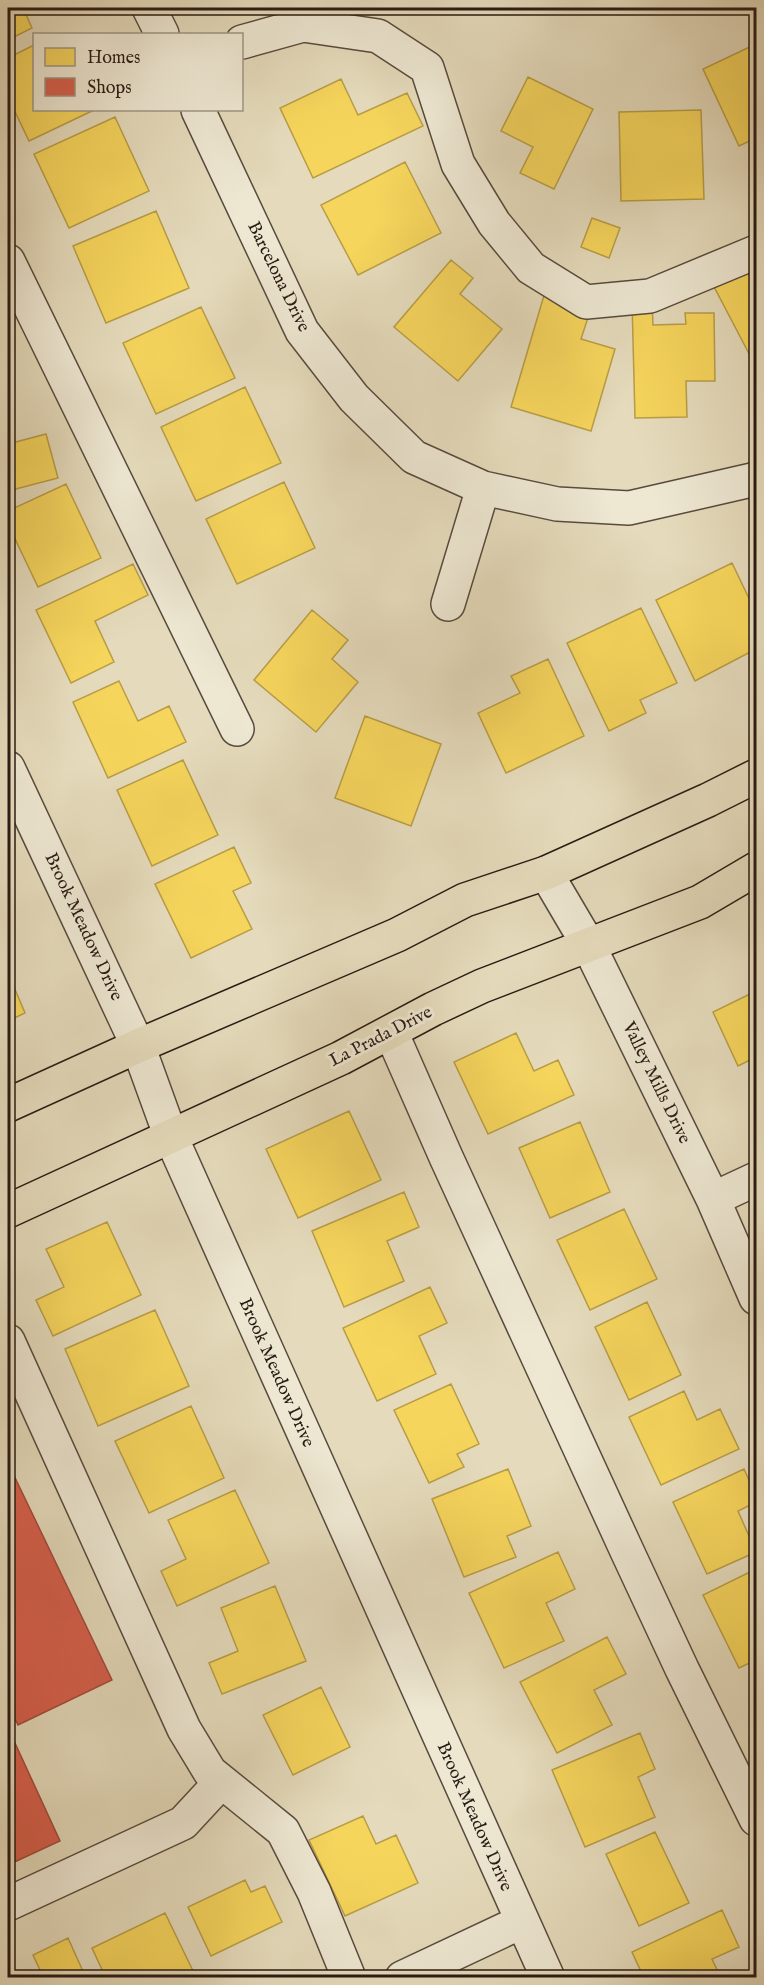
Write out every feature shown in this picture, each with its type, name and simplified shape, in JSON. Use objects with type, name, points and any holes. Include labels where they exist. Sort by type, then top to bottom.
[{"type":"main road","points":[[8,1105],[138,1046],[397,935],[465,900],[546,873],[756,776]]},
{"type":"main road","name":"La Prada Drive","points":[[8,1211],[341,1058],[482,986],[700,902],[756,869]]},
{"type":"street","points":[[149,8],[162,33]]},
{"type":"street","points":[[243,42],[303,25],[378,36],[427,68],[458,164],[494,223],[531,268],[586,302],[650,296],[756,252]]},
{"type":"street","name":"Barcelona Drive","points":[[198,111],[302,331],[354,398],[414,457],[483,488],[557,504],[629,508],[756,479]]},
{"type":"street","points":[[8,261],[237,729]]},
{"type":"street","points":[[448,604],[483,488]]},
{"type":"street","name":"Brook Meadow Drive","points":[[8,768],[138,1046],[171,1137],[521,1922],[548,1977]]},
{"type":"street","name":"Valley Mills Drive","points":[[546,873],[589,946],[713,1199],[756,1298]]},
{"type":"street","points":[[392,1032],[446,1157],[632,1561],[756,1819]]},
{"type":"street","points":[[713,1199],[756,1179]]},
{"type":"street","points":[[8,1341],[184,1729],[210,1772],[283,1831],[314,1892],[349,1977]]},
{"type":"street","points":[[8,1904],[183,1823],[221,1782]]},
{"type":"street","points":[[402,1977],[521,1922]]},
{"type":"building: Homes","points":[[8,8],[23,8],[32,28],[8,40]]},
{"type":"building: Homes","points":[[756,44],[756,138],[739,146],[703,69]]},
{"type":"building: Homes","points":[[33,46],[33,111],[92,111],[29,141],[8,97],[8,58]]},
{"type":"building: Homes","points":[[528,77],[593,109],[554,189],[520,173],[533,147],[501,131]]},
{"type":"building: Homes","points":[[341,79],[358,115],[407,93],[423,126],[313,178],[280,108]]},
{"type":"building: Homes","points":[[701,110],[704,199],[621,201],[619,112]]},
{"type":"building: Homes","points":[[115,117],[149,191],[69,228],[34,154]]},
{"type":"building: Homes","points":[[405,162],[441,233],[358,275],[321,205]]},
{"type":"building: Homes","points":[[156,211],[189,288],[106,323],[73,246]]},
{"type":"building: Homes","points":[[592,218],[620,228],[609,258],[581,247]]},
{"type":"building: Homes","points":[[451,260],[473,278],[460,294],[502,329],[458,381],[394,327]]},
{"type":"building: Homes","points":[[748,262],[756,278],[756,367],[711,281]]},
{"type":"building: Homes","points":[[545,292],[592,305],[581,339],[615,349],[591,431],[511,407]]},
{"type":"building: Homes","points":[[652,301],[653,325],[686,324],[685,313],[714,313],[715,381],[686,381],[687,417],[635,418],[632,302]]},
{"type":"building: Homes","points":[[201,307],[235,378],[156,414],[123,343]]},
{"type":"building: Homes","points":[[245,387],[281,463],[196,501],[161,427]]},
{"type":"building: Homes","points":[[8,426],[12,443],[46,434],[58,478],[8,491]]},
{"type":"building: Homes","points":[[284,482],[315,548],[237,584],[206,519]]},
{"type":"building: Homes","points":[[66,484],[101,558],[38,587],[8,524],[8,511]]},
{"type":"building: Homes","points":[[732,563],[756,613],[756,649],[695,681],[656,600]]},
{"type":"building: Homes","points":[[133,564],[148,595],[95,621],[114,662],[71,683],[36,610]]},
{"type":"building: Homes","points":[[641,608],[677,683],[640,700],[646,713],[609,731],[567,643]]},
{"type":"building: Homes","points":[[312,610],[348,640],[332,659],[358,682],[316,732],[254,680]]},
{"type":"building: Homes","points":[[548,659],[584,736],[506,773],[478,713],[520,693],[511,676]]},
{"type":"building: Homes","points":[[119,681],[138,721],[169,706],[186,742],[108,778],[73,702]]},
{"type":"building: Homes","points":[[365,716],[441,744],[411,826],[335,798]]},
{"type":"building: Homes","points":[[183,760],[218,835],[152,866],[117,790]]},
{"type":"building: Homes","points":[[234,847],[251,883],[233,891],[252,929],[191,958],[155,884]]},
{"type":"building: Homes","points":[[8,973],[25,1013],[8,1021]]},
{"type":"building: Homes","points":[[756,991],[756,1057],[738,1066],[713,1012]]},
{"type":"building: Homes","points":[[516,1033],[534,1071],[558,1060],[574,1095],[488,1134],[454,1062]]},
{"type":"building: Homes","points":[[349,1111],[381,1180],[298,1218],[266,1149]]},
{"type":"building: Homes","points":[[580,1122],[610,1192],[550,1218],[519,1148]]},
{"type":"building: Homes","points":[[404,1192],[419,1227],[387,1241],[404,1281],[344,1307],[312,1231]]},
{"type":"building: Homes","points":[[624,1209],[657,1279],[590,1310],[557,1240]]},
{"type":"building: Homes","points":[[107,1222],[141,1295],[53,1336],[36,1300],[64,1287],[46,1249]]},
{"type":"building: Homes","points":[[430,1287],[447,1323],[419,1336],[436,1374],[377,1401],[343,1328]]},
{"type":"building: Homes","points":[[647,1302],[681,1375],[629,1400],[595,1327]]},
{"type":"building: Homes","points":[[155,1310],[189,1386],[98,1426],[65,1349]]},
{"type":"building: Homes","points":[[451,1384],[479,1444],[457,1454],[464,1467],[429,1483],[394,1410]]},
{"type":"building: Homes","points":[[684,1391],[697,1420],[720,1409],[739,1449],[661,1485],[629,1417]]},
{"type":"building: Homes","points":[[191,1406],[224,1478],[149,1513],[115,1441]]},
{"type":"building: Homes","points":[[508,1469],[531,1526],[507,1536],[516,1557],[464,1577],[432,1499]]},
{"type":"building: Homes","points":[[744,1469],[756,1496],[756,1502],[738,1511],[756,1552],[707,1574],[673,1502]]},
{"type":"building: Homes","points":[[235,1490],[269,1563],[177,1606],[161,1571],[186,1559],[168,1520]]},
{"type":"building: Homes","points":[[558,1552],[575,1589],[546,1603],[564,1641],[504,1668],[469,1593]]},
{"type":"building: Homes","points":[[756,1569],[756,1660],[739,1668],[703,1595]]},
{"type":"building: Homes","points":[[275,1586],[306,1661],[222,1694],[209,1663],[238,1651],[221,1608]]},
{"type":"building: Homes","points":[[607,1637],[626,1674],[594,1690],[612,1725],[557,1753],[520,1682]]},
{"type":"building: Homes","points":[[321,1687],[350,1747],[293,1775],[263,1715]]},
{"type":"building: Homes","points":[[640,1733],[655,1769],[638,1777],[655,1817],[585,1847],[552,1770]]},
{"type":"building: Homes","points":[[363,1816],[376,1844],[396,1835],[418,1883],[345,1916],[309,1840]]},
{"type":"building: Homes","points":[[655,1832],[689,1903],[639,1926],[606,1854]]},
{"type":"building: Homes","points":[[245,1880],[251,1892],[265,1886],[282,1922],[211,1956],[188,1907]]},
{"type":"building: Homes","points":[[722,1910],[739,1947],[712,1959],[721,1978],[644,1978],[632,1952]]},
{"type":"building: Homes","points":[[165,1913],[195,1975],[190,1978],[106,1978],[92,1948]]},
{"type":"building: Homes","points":[[68,1938],[86,1978],[25,1978],[40,1970],[33,1955]]},
{"type":"building: Shops","points":[[8,1463],[112,1680],[18,1725],[8,1704]]},
{"type":"building: Shops","points":[[15,1743],[60,1841],[8,1865],[8,1747]]}]
